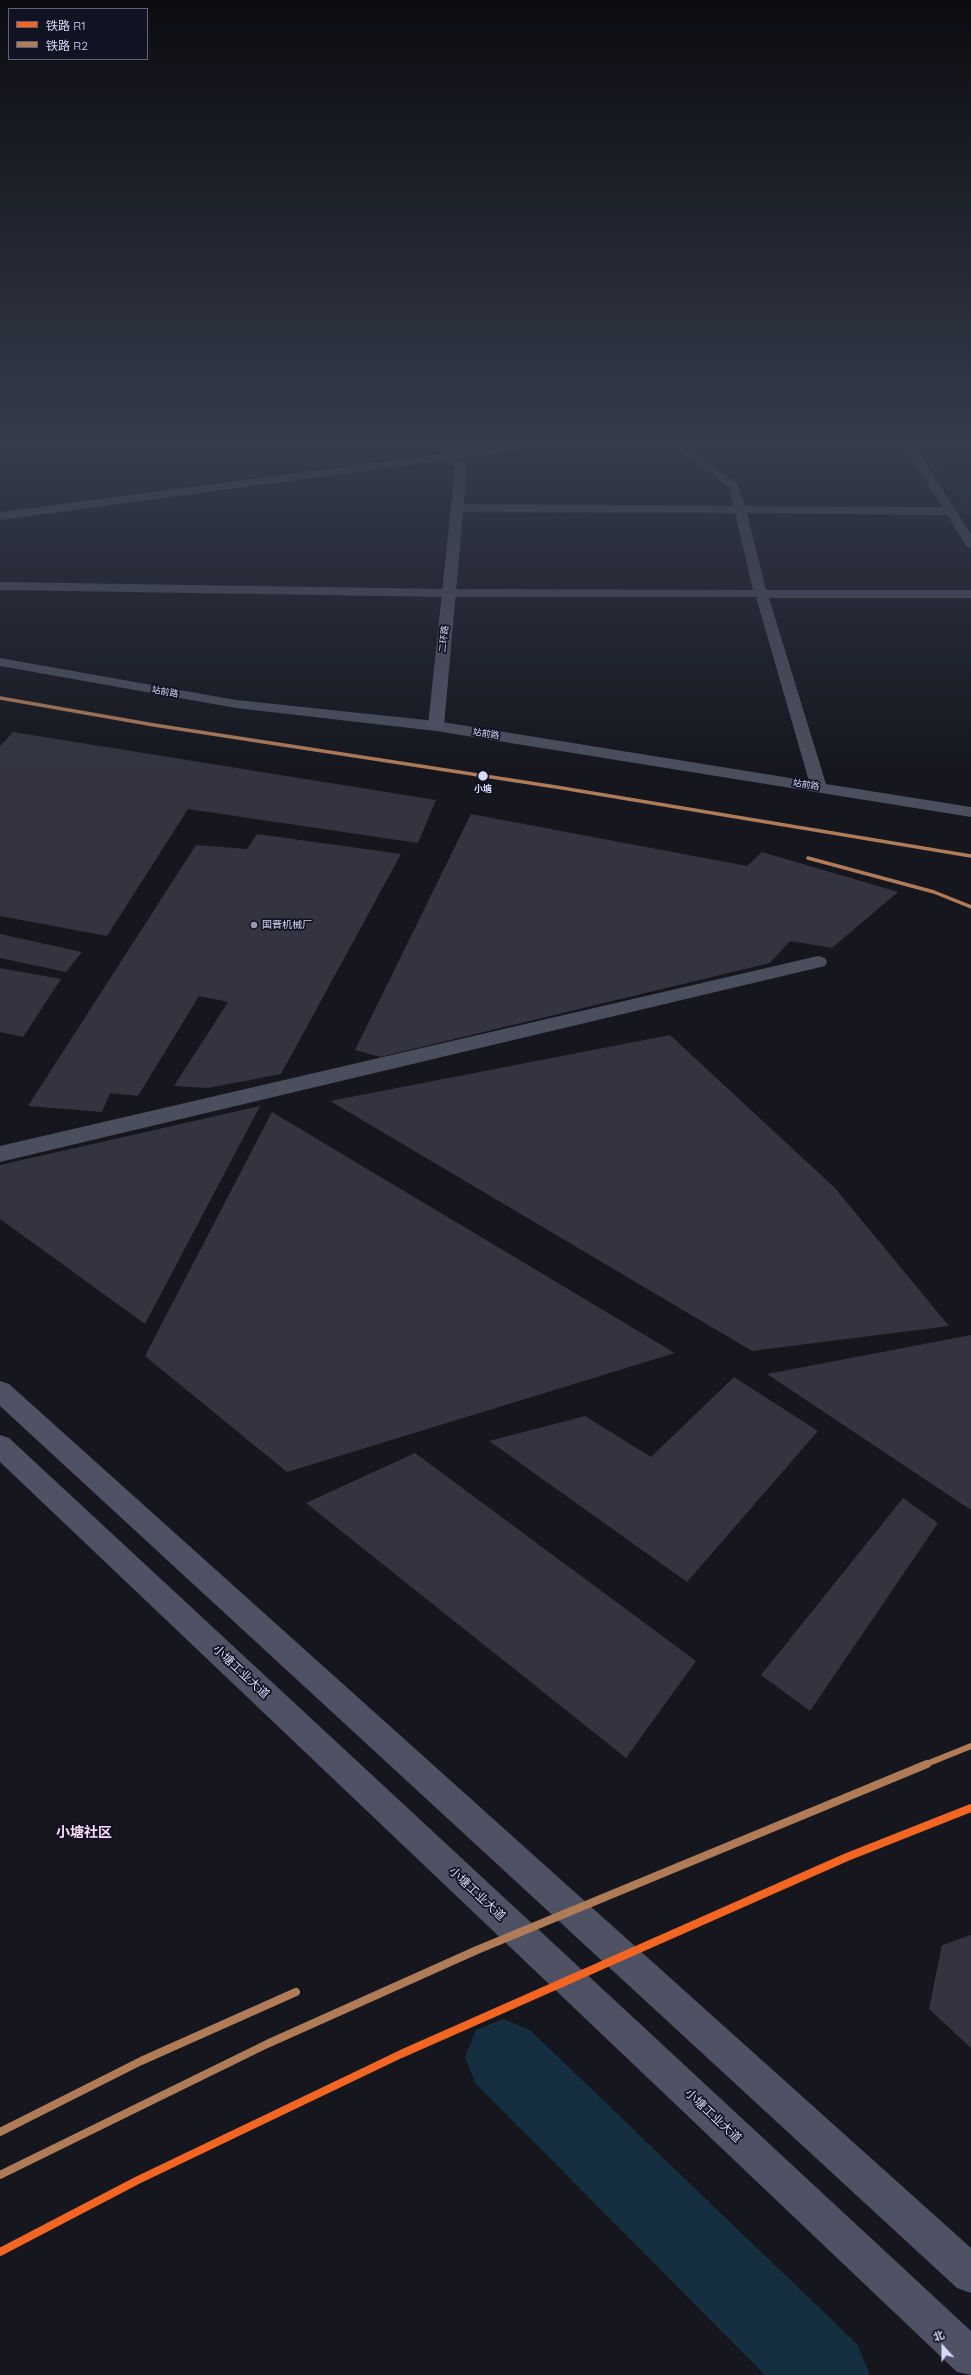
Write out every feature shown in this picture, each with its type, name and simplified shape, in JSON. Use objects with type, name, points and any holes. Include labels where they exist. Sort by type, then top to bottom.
[{"type":"main road","name":"二环路","points":[[436,726],[452,555]]},
{"type":"main road","points":[[0,1391],[971,2274]]},
{"type":"main road","name":"小塘工业大道","points":[[0,1446],[971,2358]]},
{"type":"street","points":[[751,555],[761,594],[819,787]]},
{"type":"street","points":[[0,586],[448,593],[971,594]]},
{"type":"street","name":"站前路","points":[[0,662],[236,704],[436,726],[971,812]]},
{"type":"street","points":[[0,1154],[818,962]]},
{"type":"building","points":[[13,732],[436,800],[418,843],[188,809],[107,936],[0,916],[0,746]]},
{"type":"building","points":[[471,814],[747,866],[762,852],[898,892],[832,948],[790,941],[770,963],[380,1057],[355,1050]]},
{"type":"building","name":"国晋机械厂","points":[[257,834],[401,854],[281,1074],[208,1088],[174,1086],[228,1002],[199,996],[138,1096],[110,1093],[102,1112],[28,1106],[196,845],[247,849]]},
{"type":"building","points":[[0,934],[82,952],[66,972],[0,958]]},
{"type":"building","points":[[0,968],[61,979],[23,1037],[0,1032]]},
{"type":"building","points":[[670,1035],[835,1188],[949,1326],[752,1351],[330,1101]]},
{"type":"building","points":[[260,1106],[145,1324],[0,1219],[0,1165]]},
{"type":"building","points":[[272,1112],[675,1353],[287,1472],[145,1356]]},
{"type":"building","points":[[971,1335],[971,1510],[767,1374]]},
{"type":"building","points":[[734,1377],[818,1431],[687,1582],[489,1441],[585,1416],[651,1457]]},
{"type":"building","points":[[415,1453],[696,1661],[626,1758],[306,1503]]},
{"type":"building","points":[[903,1498],[938,1523],[810,1711],[761,1675]]},
{"type":"building","points":[[971,1935],[971,2048],[929,2009],[942,1945]]},
{"type":"waterway","points":[[503,2057],[826,2375]]},
{"type":"rail line","name":"R2","points":[[0,698],[154,725],[556,787],[971,856]]},
{"type":"rail line","name":"R2","points":[[808,858],[934,892],[971,907]]},
{"type":"rail line","name":"R2","points":[[0,2175],[267,2044],[477,1950],[971,1746]]},
{"type":"rail line","name":"R1","points":[[0,2252],[138,2180],[401,2054],[847,1857],[971,1808]]},
{"type":"rail line","name":"R2","points":[[0,2132],[141,2061],[296,1992]]},
{"type":"place","name":"小塘","points":[[483,776]]},
{"type":"place","name":"国晋机械厂","points":[[254,925]]},
{"type":"district","name":"小塘社区","points":[[84,1833]]}]
